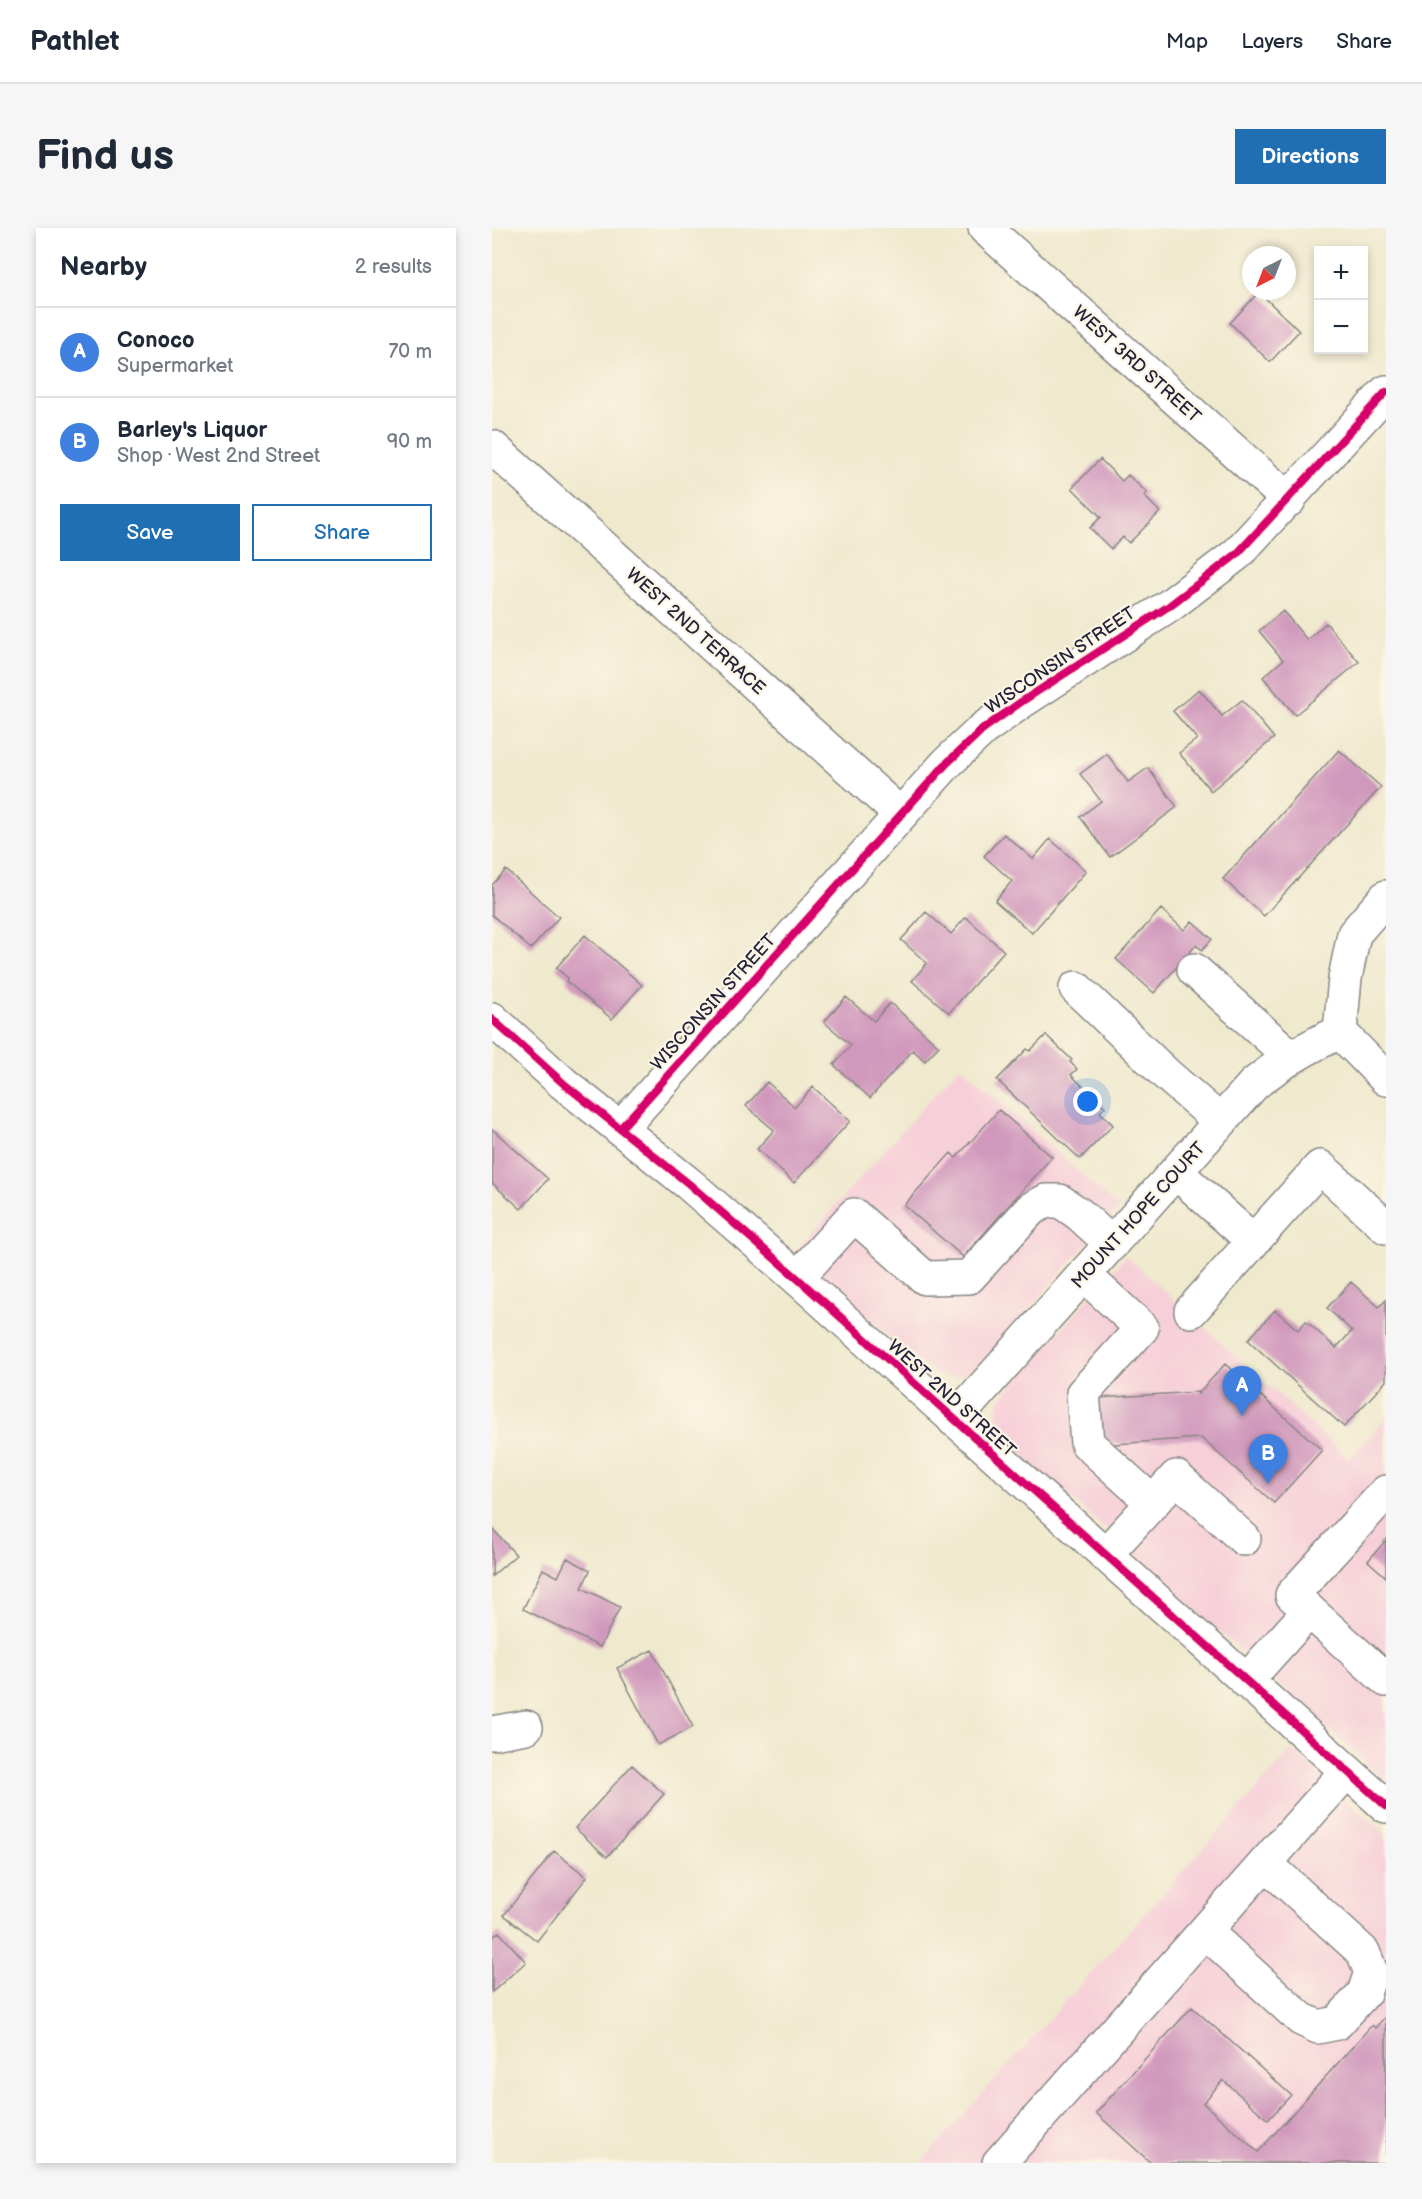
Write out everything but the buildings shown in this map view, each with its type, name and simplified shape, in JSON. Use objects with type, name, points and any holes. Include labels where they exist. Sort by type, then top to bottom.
[{"type":"street","name":"WEST 3RD STREET","points":[[986,228],[1289,500]]},
{"type":"street","name":"WISCONSIN STREET","points":[[620,1129],[946,764],[983,729],[1169,606],[1237,554],[1386,392]]},
{"type":"street","name":"WEST 2ND TERRACE","points":[[492,447],[900,814]]},
{"type":"street","points":[[1386,897],[1354,934],[1345,978],[1340,1032],[1386,1079]]},
{"type":"street","points":[[1194,970],[1291,1057]]},
{"type":"street","points":[[1076,988],[1166,1074],[1221,1122]]},
{"type":"street","name":"WEST 2ND STREET","points":[[492,1019],[563,1083],[689,1184],[797,1278],[1386,1806]]},
{"type":"street","name":"MOUNT HOPE COURT","points":[[954,1420],[1254,1084],[1304,1048],[1340,1032]]},
{"type":"street","points":[[1191,1311],[1320,1167],[1386,1227]]},
{"type":"street","points":[[1176,1172],[1253,1241]]},
{"type":"street","points":[[797,1278],[854,1215],[925,1278],[969,1277],[1031,1209],[1047,1201],[1060,1201],[1079,1214],[1112,1244]]},
{"type":"street","points":[[1084,1275],[1142,1328],[1083,1393],[1087,1443],[1153,1503]]},
{"type":"street","points":[[1105,1555],[1176,1477],[1244,1539]]},
{"type":"street","points":[[1386,1492],[1292,1595],[1386,1680]]},
{"type":"street","points":[[1246,1682],[1309,1611]]},
{"type":"street","points":[[492,1733],[526,1727]]},
{"type":"street","points":[[999,2163],[1346,1772]]},
{"type":"street","points":[[1205,1931],[1301,2019],[1318,2027],[1337,2023],[1364,1993],[1371,1972],[1363,1952],[1265,1863]]},
{"type":"shaded area","points":[[960,1066],[1119,1208],[976,1367],[959,1376],[949,1377],[939,1375],[920,1363],[795,1251]]},
{"type":"shaded area","points":[[1126,1256],[1349,1459],[1386,1418],[1386,1781],[1007,1441],[1002,1434],[996,1418],[999,1400]]},
{"type":"shaded area","points":[[1292,1750],[1386,1834],[1386,2163],[920,2163]]},
{"type":"cycle path","points":[[620,1129],[946,764],[983,729],[1169,606],[1237,554],[1386,392]]},
{"type":"cycle path","points":[[492,1019],[563,1083],[689,1184],[797,1278],[1386,1806]]},
{"type":"place","name":"Conoco","points":[[1242,1416]]},
{"type":"place","name":"Barley's Liquor","points":[[1268,1484]]}]
